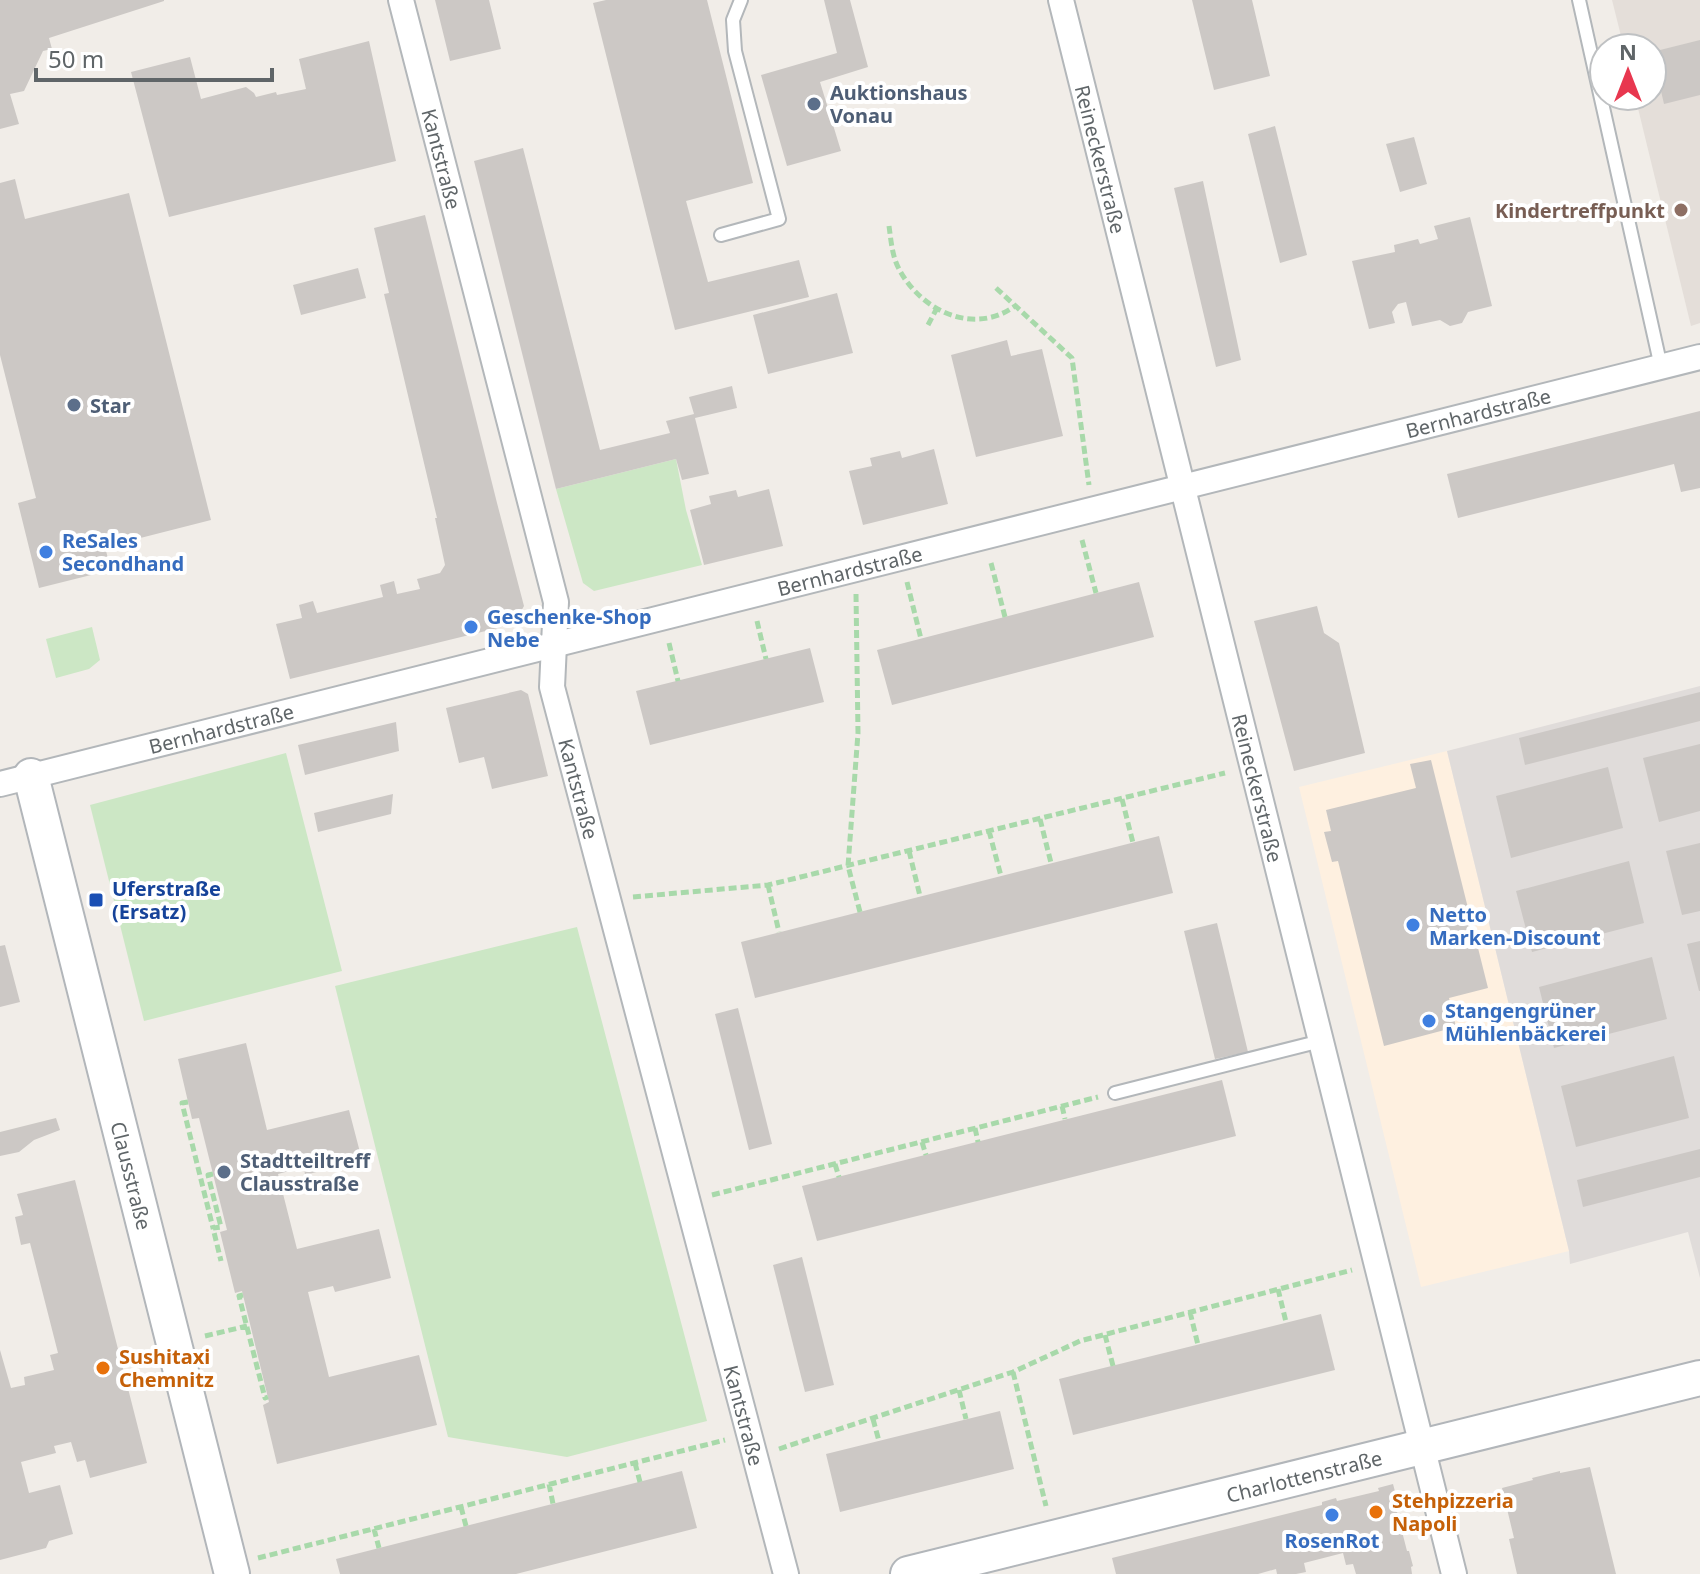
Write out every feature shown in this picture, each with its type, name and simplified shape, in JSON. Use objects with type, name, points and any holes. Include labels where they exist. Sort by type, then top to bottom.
[{"type":"street","name":"Kantstraße","points":[[401,0],[556,602],[552,687],[786,1574]]},
{"type":"street","name":"Reineckerstraße","points":[[1061,0],[1454,1574]]},
{"type":"street","name":"Bernhardstraße","points":[[16,780],[1700,357]]},
{"type":"street","name":"Clausstraße","points":[[16,780],[174,1344],[231,1570]]},
{"type":"street","name":"Charlottenstraße","points":[[908,1574],[1700,1378]]},
{"type":"lane","points":[[721,235],[779,219],[735,51],[733,20],[741,0]]},
{"type":"lane","points":[[1579,0],[1661,367]]},
{"type":"lane","points":[[1115,1093],[1321,1041]]},
{"type":"path","points":[[889,226],[898,268],[929,305],[950,315],[973,320],[991,318],[1015,306]]},
{"type":"path","points":[[996,288],[1072,358],[1085,469]]},
{"type":"path","points":[[928,325],[937,308]]},
{"type":"path","points":[[1075,514],[1096,593]]},
{"type":"path","points":[[984,537],[1005,617]]},
{"type":"path","points":[[900,558],[921,639]]},
{"type":"path","points":[[855,569],[858,733],[848,866],[860,912]]},
{"type":"path","points":[[750,596],[766,659]]},
{"type":"path","points":[[663,618],[678,681]]},
{"type":"path","points":[[609,900],[768,885],[1252,766]]},
{"type":"path","points":[[1122,799],[1133,843]]},
{"type":"path","points":[[1040,819],[1051,863]]},
{"type":"path","points":[[989,831],[1001,876]]},
{"type":"path","points":[[909,851],[920,896]]},
{"type":"path","points":[[768,885],[779,932]]},
{"type":"path","points":[[688,1201],[1115,1093]]},
{"type":"path","points":[[188,1102],[182,1103],[221,1261]]},
{"type":"path","points":[[1062,1106],[1065,1119]]},
{"type":"path","points":[[975,1128],[978,1142]]},
{"type":"path","points":[[922,1142],[926,1155]]},
{"type":"path","points":[[835,1164],[839,1177]]},
{"type":"path","points":[[213,1174],[208,1175],[221,1227],[213,1228]]},
{"type":"path","points":[[231,1570],[374,1529],[635,1463],[752,1446],[873,1418],[1013,1372],[1080,1341],[1375,1264]]},
{"type":"path","points":[[1278,1289],[1286,1322]]},
{"type":"path","points":[[243,1295],[239,1296],[265,1398],[268,1397]]},
{"type":"path","points":[[1190,1312],[1198,1345]]},
{"type":"path","points":[[174,1344],[247,1326]]},
{"type":"path","points":[[1105,1335],[1113,1366]]},
{"type":"path","points":[[1013,1372],[1054,1538]]},
{"type":"path","points":[[959,1390],[966,1419]]},
{"type":"path","points":[[873,1418],[879,1441]]},
{"type":"path","points":[[635,1463],[640,1482]]},
{"type":"path","points":[[549,1484],[553,1504]]},
{"type":"path","points":[[461,1507],[466,1526]]},
{"type":"path","points":[[374,1529],[379,1548]]},
{"type":"shaded area","name":"Kindertreffpunkt","points":[[1612,0],[1700,0],[1700,323],[1691,326],[1639,112],[1668,112],[1668,32],[1620,32]]},
{"type":"shaded area","points":[[1700,686],[1700,1278],[1688,1232],[1570,1264],[1447,751]]},
{"type":"shaded area","points":[[1447,751],[1569,1251],[1421,1287],[1299,787]]},
{"type":"green space","points":[[676,459],[686,510],[702,565],[594,591],[583,583],[556,489]]},
{"type":"green space","points":[[92,627],[100,660],[89,669],[56,678],[46,639]]},
{"type":"green space","points":[[286,753],[342,971],[144,1021],[90,805]]},
{"type":"green space","points":[[577,927],[707,1421],[567,1457],[448,1437],[335,986]]},
{"type":"building","points":[[0,0],[164,1],[49,38],[52,49],[43,51],[24,91],[10,94],[19,124],[0,129]]},
{"type":"building","points":[[435,0],[489,0],[501,49],[450,61]]},
{"type":"building","points":[[606,0],[707,0],[753,183],[686,201],[708,282],[799,260],[809,297],[675,330],[593,3]]},
{"type":"building","points":[[824,0],[850,0],[868,67],[820,82],[841,151],[787,166],[761,75],[837,53]]},
{"type":"building","points":[[1192,0],[1252,0],[1270,76],[1214,90]]},
{"type":"building","points":[[1700,40],[1700,95],[1668,103],[1668,48]]},
{"type":"building","points":[[369,41],[396,161],[169,217],[131,72],[190,57],[201,99],[246,87],[256,97],[276,92],[277,95],[306,89],[299,59]]},
{"type":"building","points":[[1275,126],[1307,255],[1280,263],[1248,134]]},
{"type":"building","points":[[1414,137],[1427,184],[1400,192],[1386,144]]},
{"type":"building","points":[[523,148],[600,450],[670,433],[666,421],[694,414],[689,397],[732,386],[737,408],[695,418],[709,474],[682,480],[676,459],[556,489],[474,161]]},
{"type":"building","points":[[15,179],[25,219],[129,193],[211,520],[105,547],[111,570],[39,588],[18,503],[36,498],[0,355],[0,183]]},
{"type":"building","points":[[1203,181],[1241,360],[1216,367],[1174,188]]},
{"type":"building","points":[[425,215],[524,606],[514,624],[290,679],[276,624],[302,618],[299,605],[313,601],[317,613],[383,597],[380,585],[394,581],[397,594],[420,589],[417,579],[440,573],[445,565],[437,518],[384,294],[389,293],[374,228]]},
{"type":"building","points":[[1470,217],[1492,306],[1468,312],[1462,323],[1450,326],[1440,320],[1412,326],[1406,302],[1398,304],[1392,312],[1395,323],[1369,329],[1352,261],[1395,252],[1394,245],[1418,239],[1420,244],[1438,239],[1434,226]]},
{"type":"building","points":[[358,268],[366,298],[301,315],[293,285]]},
{"type":"building","points":[[837,293],[853,353],[768,374],[753,315]]},
{"type":"building","points":[[1007,340],[1011,356],[1042,349],[1063,436],[976,457],[951,355]]},
{"type":"building","points":[[1700,411],[1700,488],[1681,492],[1674,464],[1458,518],[1447,474]]},
{"type":"building","points":[[934,449],[948,504],[863,525],[849,471],[872,466],[870,458],[900,451],[902,458]]},
{"type":"building","points":[[769,489],[783,546],[704,565],[690,510],[711,504],[709,496],[736,490],[738,497]]},
{"type":"building","points":[[1139,582],[1154,637],[892,705],[877,650]]},
{"type":"building","points":[[1317,606],[1324,633],[1339,643],[1365,753],[1294,771],[1254,621]]},
{"type":"building","points":[[810,648],[824,702],[650,745],[636,691]]},
{"type":"building","points":[[521,690],[528,694],[548,776],[492,789],[484,757],[459,763],[446,708]]},
{"type":"building","points":[[1700,692],[1700,721],[1525,765],[1519,738]]},
{"type":"building","points":[[396,722],[399,751],[305,775],[298,745]]},
{"type":"building","points":[[1700,744],[1700,811],[1659,822],[1643,758]]},
{"type":"building","name":"Netto Marken-Discount","points":[[1431,760],[1488,988],[1449,998],[1456,1027],[1384,1046],[1338,861],[1332,862],[1324,832],[1331,831],[1326,810],[1416,788],[1410,764]]},
{"type":"building","points":[[1608,767],[1623,828],[1511,858],[1496,796]]},
{"type":"building","points":[[393,794],[391,814],[318,832],[314,813]]},
{"type":"building","points":[[1159,836],[1173,893],[755,998],[741,942]]},
{"type":"building","points":[[1700,843],[1700,911],[1682,915],[1666,851]]},
{"type":"building","points":[[1629,861],[1644,923],[1532,952],[1516,891]]},
{"type":"building","points":[[1217,923],[1248,1052],[1215,1059],[1184,931]]},
{"type":"building","points":[[1700,941],[1700,991],[1699,991],[1687,944]]},
{"type":"building","points":[[5,945],[20,1002],[0,1007],[0,946]]},
{"type":"building","points":[[1652,957],[1667,1019],[1554,1048],[1539,987]]},
{"type":"building","points":[[738,1008],[772,1144],[749,1150],[715,1014]]},
{"type":"building","points":[[246,1043],[267,1130],[349,1110],[362,1160],[305,1175],[304,1167],[278,1174],[297,1249],[379,1229],[391,1278],[335,1292],[333,1286],[308,1292],[329,1377],[419,1355],[437,1425],[277,1464],[263,1405],[269,1402],[242,1291],[235,1293],[220,1232],[227,1230],[199,1118],[192,1119],[178,1059]]},
{"type":"building","points":[[1674,1056],[1689,1118],[1576,1147],[1561,1086]]},
{"type":"building","points":[[1222,1080],[1236,1136],[817,1241],[802,1186]]},
{"type":"building","points":[[56,1118],[60,1130],[34,1140],[19,1152],[0,1156],[0,1132]]},
{"type":"building","points":[[1700,1149],[1700,1177],[1583,1207],[1577,1180]]},
{"type":"building","points":[[75,1180],[147,1463],[90,1478],[85,1460],[77,1462],[71,1442],[54,1446],[56,1453],[21,1462],[29,1493],[60,1485],[73,1534],[49,1541],[46,1548],[0,1560],[0,1350],[11,1388],[25,1385],[24,1377],[54,1370],[50,1355],[58,1353],[30,1243],[21,1245],[15,1217],[23,1215],[17,1194]]},
{"type":"building","points":[[802,1257],[834,1385],[805,1392],[773,1265]]},
{"type":"building","points":[[1321,1314],[1335,1370],[1073,1435],[1059,1379]]},
{"type":"building","points":[[1000,1411],[1014,1469],[840,1512],[826,1454]]},
{"type":"building","points":[[1590,1467],[1616,1574],[1517,1574],[1509,1539],[1514,1538],[1502,1488],[1560,1471]]},
{"type":"building","points":[[682,1471],[697,1528],[516,1574],[340,1574],[336,1559]]},
{"type":"building","points":[[1393,1484],[1397,1499],[1394,1500],[1413,1566],[1412,1574],[1356,1574],[1353,1564],[1346,1565],[1343,1553],[1304,1563],[1306,1572],[1296,1574],[1277,1574],[1276,1569],[1258,1574],[1116,1574],[1112,1558],[1322,1505],[1322,1502],[1336,1498],[1337,1501],[1379,1491],[1378,1488]]},
{"type":"place","name":"Auktionshaus Vonau","points":[[814,104]]},
{"type":"place","name":"Kindertreffpunkt","points":[[1681,210]]},
{"type":"place","name":"Star","points":[[74,405]]},
{"type":"place","name":"ReSales Secondhand","points":[[46,552]]},
{"type":"place","name":"Geschenke-Shop Nebe","points":[[471,627]]},
{"type":"place","name":"Uferstraße (Ersatz)","points":[[96,900]]},
{"type":"place","name":"Netto Marken-Discount","points":[[1413,925]]},
{"type":"place","name":"Stangengrüner Mühlenbäckerei","points":[[1429,1021]]},
{"type":"place","name":"Stadtteiltreff Clausstraße","points":[[224,1172]]},
{"type":"place","name":"Sushitaxi Chemnitz","points":[[103,1368]]},
{"type":"place","name":"Stehpizzeria Napoli","points":[[1376,1512]]},
{"type":"place","name":"RosenRot","points":[[1332,1515]]}]
